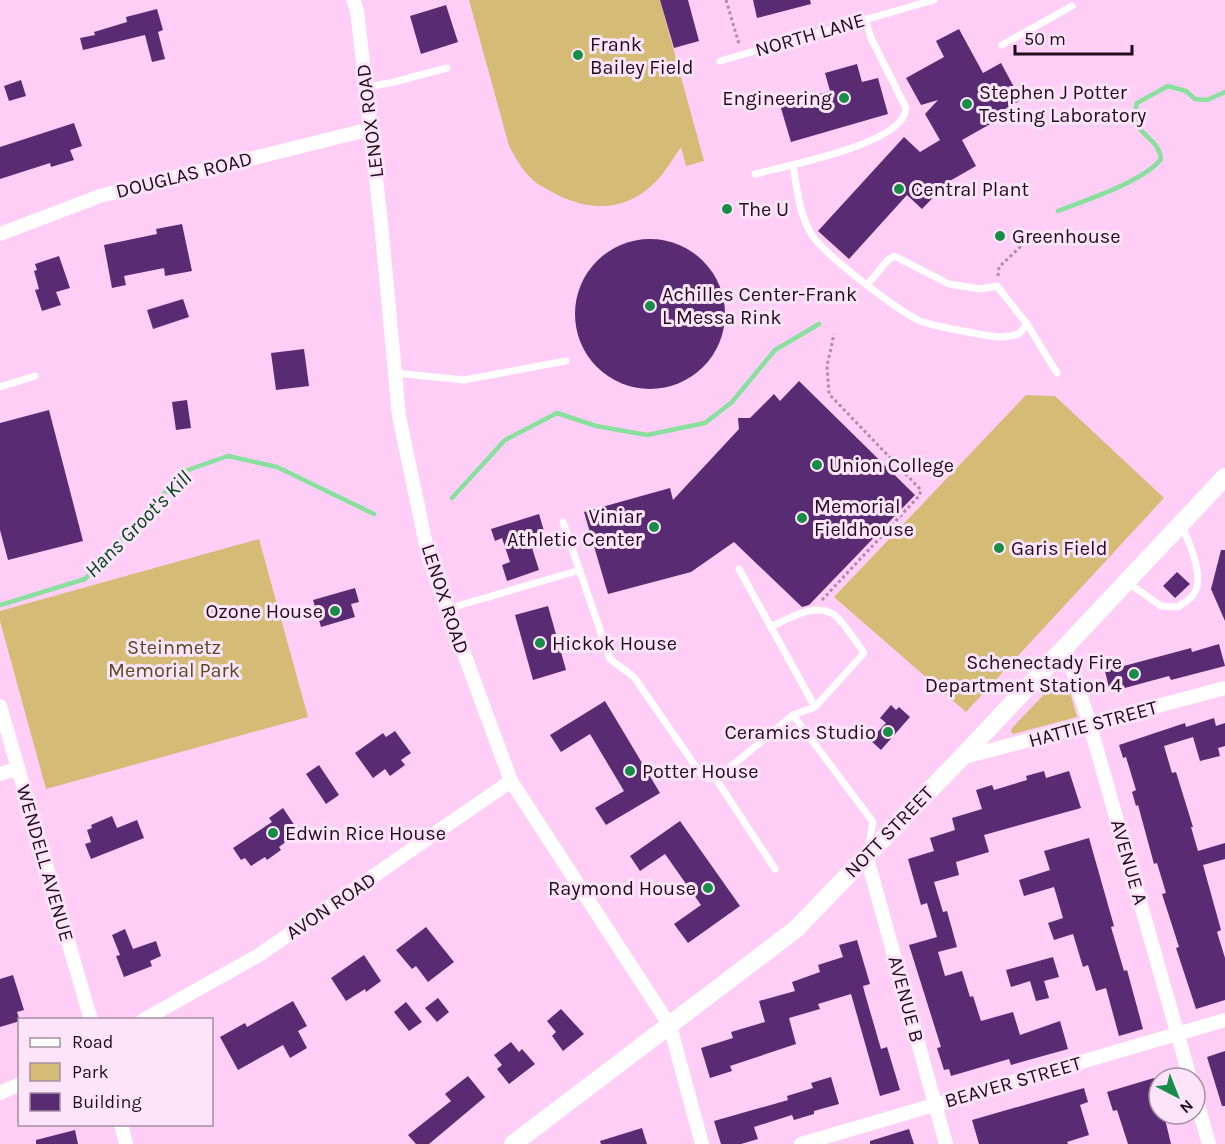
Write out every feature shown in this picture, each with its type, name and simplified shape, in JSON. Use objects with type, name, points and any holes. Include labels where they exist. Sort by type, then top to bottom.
[{"type":"main road","name":"NOTT STREET","points":[[513,1144],[796,929],[961,758],[1225,477]]},
{"type":"street","name":"LENOX ROAD","points":[[353,0],[357,10],[371,129],[399,416],[429,559],[511,781],[670,1026],[702,1144]]},
{"type":"street","name":"DOUGLAS ROAD","points":[[0,234],[100,196],[371,129]]},
{"type":"street","name":"AVENUE A","points":[[1065,646],[1090,725],[1187,1066]]},
{"type":"street","name":"HATTIE STREET","points":[[961,758],[1225,688]]},
{"type":"street","name":"WENDELL AVENUE","points":[[0,706],[90,1018]]},
{"type":"street","points":[[0,774],[18,769]]},
{"type":"street","name":"AVON ROAD","points":[[147,1018],[260,955],[511,781]]},
{"type":"street","name":"AVENUE B","points":[[866,854],[946,1144]]},
{"type":"street","name":"BEAVER STREET","points":[[801,1144],[1225,1020]]},
{"type":"street","points":[[0,1093],[18,1085]]},
{"type":"street","points":[[121,1126],[126,1144]]},
{"type":"street","points":[[1204,1126],[1209,1144]]},
{"type":"lane","name":"NORTH LANE","points":[[720,61],[934,0]]},
{"type":"lane","points":[[1002,45],[1072,6]]},
{"type":"lane","points":[[755,174],[850,150],[892,129],[903,118],[906,108],[871,38],[865,19]]},
{"type":"lane","points":[[366,87],[447,68]]},
{"type":"lane","points":[[793,165],[801,210],[813,236],[867,285],[921,321],[1000,337],[1019,334],[1027,324]]},
{"type":"lane","points":[[867,285],[894,256],[949,284],[981,289],[997,286],[1027,324],[1057,373]]},
{"type":"lane","points":[[395,373],[464,380],[566,361]]},
{"type":"lane","points":[[0,387],[35,376]]},
{"type":"lane","points":[[564,522],[610,659],[634,677],[703,777],[716,779],[775,869]]},
{"type":"lane","points":[[1127,581],[1161,606],[1178,607],[1194,594],[1198,581],[1195,563],[1181,523]]},
{"type":"lane","points":[[739,569],[815,707]]},
{"type":"lane","points":[[447,609],[580,570]]},
{"type":"lane","points":[[716,779],[793,715],[815,707],[864,653],[838,617],[820,609],[794,615],[771,627]]},
{"type":"lane","points":[[793,715],[873,822],[866,854]]},
{"type":"path","points":[[726,0],[742,54]]},
{"type":"path","points":[[997,286],[999,267],[1037,231]]},
{"type":"path","points":[[812,611],[919,496],[921,490],[829,394],[827,366],[834,334]]},
{"type":"green space","points":[[469,0],[660,0],[704,161],[686,166],[681,147],[655,183],[639,195],[615,205],[589,205],[577,202],[564,198],[537,183],[522,168],[509,146]]},
{"type":"green space","name":"Garis Field","points":[[1026,395],[1055,396],[1164,498],[966,712],[834,597]]},
{"type":"green space","name":"Steinmetz Memorial Park","points":[[259,539],[308,717],[46,789],[0,621],[0,611]]},
{"type":"green space","points":[[1059,682],[1069,688],[1077,717],[1013,734],[1012,728],[1054,684]]},
{"type":"building","points":[[660,0],[688,0],[699,41],[674,48]]},
{"type":"building","points":[[753,0],[810,0],[811,4],[757,18]]},
{"type":"building","points":[[446,5],[458,42],[421,54],[410,16]]},
{"type":"building","points":[[157,9],[163,30],[158,32],[165,59],[152,62],[145,35],[83,50],[80,38],[95,35],[94,32],[127,22],[126,17]]},
{"type":"building","points":[[959,29],[983,73],[1001,63],[1021,100],[1005,109],[1008,114],[962,140],[976,166],[948,182],[922,209],[907,195],[849,259],[818,231],[904,137],[920,152],[940,140],[925,114],[938,100],[921,105],[906,78],[944,57],[936,41]]},
{"type":"building","name":"Engineering","points":[[857,64],[862,82],[878,78],[888,114],[791,142],[780,105],[830,91],[825,73]]},
{"type":"building","points":[[21,80],[26,96],[9,101],[4,86]]},
{"type":"building","points":[[74,123],[82,146],[70,150],[74,160],[51,167],[50,163],[0,179],[0,147]]},
{"type":"building","points":[[182,224],[192,271],[165,276],[164,268],[124,276],[126,285],[112,288],[104,245],[157,234],[156,229]]},
{"type":"building","name":"Achilles Center-Frank L Messa Rink","points":[[650,239],[679,245],[703,261],[719,285],[725,314],[719,343],[703,367],[679,383],[650,389],[621,383],[597,367],[581,343],[575,314],[581,285],[597,261],[621,245]]},
{"type":"building","points":[[59,256],[70,288],[56,292],[61,305],[42,311],[35,290],[39,289],[34,271],[37,270],[35,264]]},
{"type":"building","points":[[183,299],[189,317],[153,329],[147,310]]},
{"type":"building","points":[[304,349],[309,386],[276,390],[271,353]]},
{"type":"building","name":"Memorial Fieldhouse","points":[[799,381],[915,495],[809,605],[802,607],[734,542],[691,572],[608,594],[584,512],[670,488],[673,500],[739,429],[738,418],[750,418],[774,394],[780,401]]},
{"type":"building","points":[[187,400],[191,428],[176,430],[172,402]]},
{"type":"building","points":[[49,410],[83,541],[8,560],[0,530],[0,423]]},
{"type":"building","points":[[539,514],[544,531],[528,535],[539,570],[507,581],[502,565],[510,562],[502,538],[495,541],[491,529]]},
{"type":"building","points":[[1221,550],[1225,550],[1225,621],[1211,589]]},
{"type":"building","points":[[1177,572],[1190,584],[1175,598],[1163,586]]},
{"type":"building","name":"Ozone House","points":[[355,588],[359,602],[351,604],[355,617],[321,627],[313,600]]},
{"type":"building","name":"Hickok House","points":[[548,606],[566,670],[533,680],[515,615]]},
{"type":"building","points":[[1219,644],[1225,666],[1171,680],[1169,676],[1110,692],[1105,671],[1191,648],[1192,652]]},
{"type":"building","name":"Potter House","points":[[605,701],[660,793],[606,825],[595,808],[624,791],[590,734],[561,752],[550,735]]},
{"type":"building","name":"Ceramics Studio","points":[[891,705],[896,710],[899,707],[910,717],[881,750],[870,740],[886,723],[880,718]]},
{"type":"building","points":[[1214,718],[1216,726],[1225,723],[1225,746],[1218,748],[1220,756],[1200,761],[1193,737],[1164,746],[1172,773],[1176,772],[1198,851],[1225,843],[1225,859],[1203,865],[1221,930],[1217,932],[1225,958],[1225,1000],[1196,1009],[1176,948],[1179,947],[1162,894],[1166,893],[1157,863],[1154,864],[1138,805],[1136,806],[1132,792],[1136,790],[1126,757],[1123,758],[1119,745],[1185,723],[1186,727]]},
{"type":"building","points":[[395,731],[411,753],[401,760],[405,765],[390,776],[385,769],[373,778],[355,753],[383,733],[386,737]]},
{"type":"building","points":[[319,765],[339,795],[326,804],[306,774]]},
{"type":"building","points":[[1044,771],[1046,778],[1069,771],[1081,808],[984,835],[989,852],[956,862],[959,875],[934,882],[943,912],[947,911],[957,947],[938,952],[945,976],[962,971],[981,1021],[1013,1012],[1020,1035],[1060,1021],[1068,1049],[1011,1065],[1009,1059],[951,1076],[949,1069],[944,1070],[937,1048],[941,1047],[909,945],[937,937],[927,903],[921,905],[908,859],[934,851],[930,838],[955,830],[952,818],[982,809],[976,790],[992,785],[994,790],[1027,780],[1026,776]]},
{"type":"building","name":"Edwin Rice House","points":[[283,808],[297,829],[285,837],[287,841],[279,847],[281,850],[267,860],[265,857],[251,866],[245,858],[241,860],[233,848],[272,822],[269,818]]},
{"type":"building","points":[[112,816],[117,828],[137,820],[144,838],[91,859],[85,844],[91,842],[87,830],[92,828],[91,825]]},
{"type":"building","name":"Raymond House","points":[[680,821],[740,906],[688,943],[674,924],[701,905],[665,854],[640,871],[630,856]]},
{"type":"building","points":[[1089,838],[1114,926],[1111,927],[1124,971],[1127,970],[1143,1029],[1119,1036],[1106,988],[1096,991],[1088,965],[1083,967],[1073,934],[1054,940],[1048,923],[1063,918],[1054,887],[1024,896],[1019,880],[1050,870],[1044,851]]},
{"type":"building","points":[[426,927],[454,962],[428,982],[416,966],[412,969],[396,950]]},
{"type":"building","points":[[125,929],[133,949],[156,941],[161,956],[150,961],[152,966],[124,977],[116,956],[120,955],[112,935]]},
{"type":"building","points":[[857,940],[870,984],[863,986],[865,994],[881,1049],[887,1047],[900,1090],[880,1096],[851,994],[818,1004],[820,1009],[789,1018],[796,1044],[730,1066],[732,1071],[710,1078],[701,1048],[733,1038],[731,1032],[765,1022],[759,1001],[795,991],[792,982],[820,972],[818,965],[843,957],[839,945]]},
{"type":"building","points":[[364,955],[381,981],[366,992],[365,989],[346,1001],[331,978]]},
{"type":"building","points":[[1053,957],[1059,977],[1044,981],[1049,998],[1036,1001],[1030,981],[1011,987],[1006,970]]},
{"type":"building","points":[[13,975],[24,1010],[17,1012],[18,1022],[0,1027],[0,979]]},
{"type":"building","points":[[438,998],[449,1012],[437,1022],[425,1008]]},
{"type":"building","points":[[293,1001],[307,1026],[298,1031],[307,1048],[290,1058],[283,1045],[238,1070],[220,1037],[245,1023],[247,1027]]},
{"type":"building","points":[[406,1002],[422,1022],[409,1031],[394,1012]]},
{"type":"building","points":[[561,1009],[584,1034],[563,1051],[552,1036],[556,1032],[547,1021]]},
{"type":"building","points":[[511,1042],[519,1052],[522,1049],[535,1064],[509,1084],[497,1069],[502,1065],[494,1055]]},
{"type":"building","points":[[1225,1051],[1225,1106],[1222,1106],[1207,1057]]},
{"type":"building","points":[[468,1076],[485,1097],[429,1144],[416,1144],[408,1135],[451,1101],[445,1094]]},
{"type":"building","points":[[831,1077],[839,1104],[794,1120],[792,1115],[754,1127],[758,1139],[741,1144],[721,1144],[714,1121],[788,1100],[787,1096],[813,1088],[811,1083]]},
{"type":"building","points":[[1147,1080],[1147,1126],[1167,1126],[1171,1144],[1128,1144],[1117,1110],[1113,1111],[1107,1092]]},
{"type":"building","points":[[1084,1088],[1088,1102],[1080,1105],[1089,1135],[1067,1142],[1068,1144],[979,1144],[972,1120]]},
{"type":"building","points":[[642,1128],[647,1144],[601,1144],[600,1141]]},
{"type":"building","points":[[909,1129],[914,1144],[870,1144],[870,1141]]},
{"type":"building","points":[[75,1130],[78,1144],[36,1144],[36,1140]]},
{"type":"waterway","name":"Hans Groot's Kill","points":[[1058,211],[1128,183],[1161,159],[1155,144],[1140,129],[1135,114],[1137,103],[1168,86],[1186,91],[1195,99],[1207,100],[1225,92]]},
{"type":"waterway","name":"Hans Groot's Kill","points":[[452,498],[505,440],[557,413],[596,426],[647,435],[705,423],[732,402],[775,350],[819,324]]},
{"type":"waterway","name":"Hans Groot's Kill","points":[[0,605],[85,579],[185,471],[228,456],[277,467],[374,514]]},
{"type":"place","name":"Frank Bailey Field","points":[[578,55]]},
{"type":"place","name":"Engineering","points":[[844,98]]},
{"type":"place","name":"Stephen J Potter Testing Laboratory","points":[[967,104]]},
{"type":"place","name":"Central Plant","points":[[899,189]]},
{"type":"place","name":"The U","points":[[727,209]]},
{"type":"place","name":"Greenhouse","points":[[1000,236]]},
{"type":"place","name":"Achilles Center-Frank L Messa Rink","points":[[650,306]]},
{"type":"place","name":"Union College","points":[[817,465]]},
{"type":"place","name":"Memorial Fieldhouse","points":[[802,518]]},
{"type":"place","name":"Viniar Athletic Center","points":[[654,527]]},
{"type":"place","name":"Garis Field","points":[[999,548]]},
{"type":"place","name":"Ozone House","points":[[335,611]]},
{"type":"place","name":"Hickok House","points":[[540,643]]},
{"type":"place","name":"Schenectady Fire Department Station 4","points":[[1134,674]]},
{"type":"place","name":"Ceramics Studio","points":[[888,732]]},
{"type":"place","name":"Potter House","points":[[630,771]]},
{"type":"place","name":"Edwin Rice House","points":[[273,833]]},
{"type":"place","name":"Raymond House","points":[[708,888]]}]
